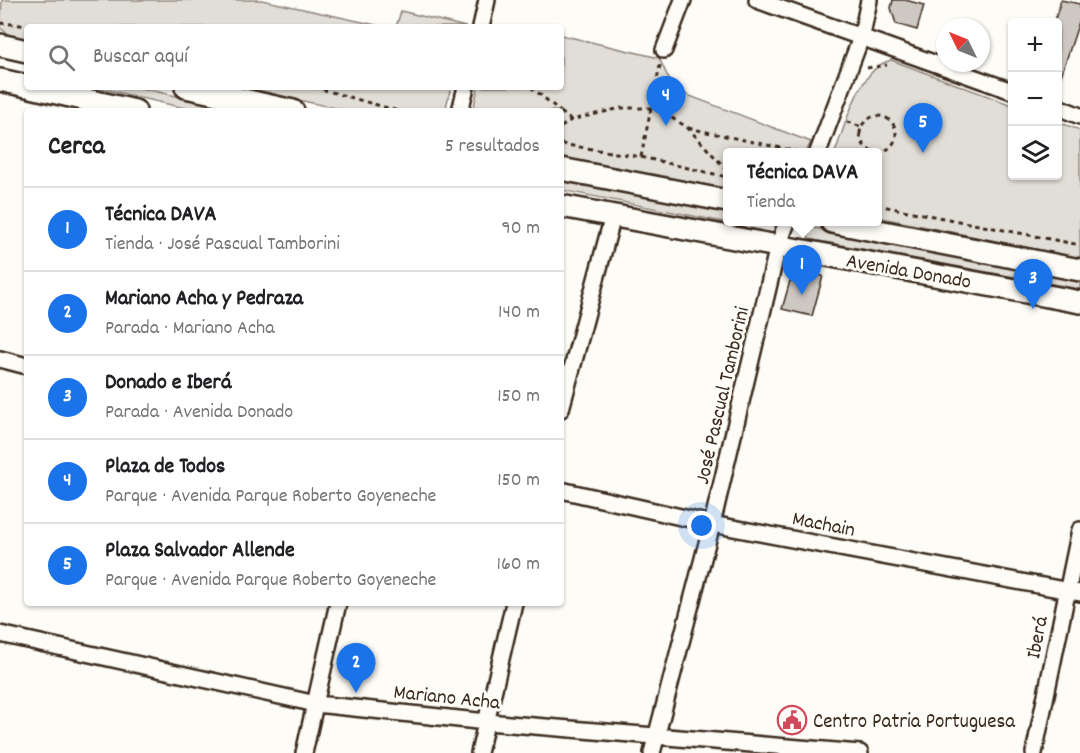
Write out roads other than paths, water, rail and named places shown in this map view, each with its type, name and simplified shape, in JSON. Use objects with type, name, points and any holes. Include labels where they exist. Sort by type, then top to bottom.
[{"type":"main road","points":[[0,45],[24,50]]},
{"type":"main road","points":[[0,80],[24,86]]},
{"type":"main road","points":[[42,90],[122,108]]},
{"type":"main road","points":[[199,90],[280,108]]},
{"type":"main road","points":[[564,169],[723,200]]},
{"type":"main road","name":"Avenida Donado","points":[[564,207],[1080,302]]},
{"type":"main road","points":[[853,226],[1080,270]]},
{"type":"street","points":[[482,24],[487,0]]},
{"type":"street","points":[[664,50],[683,0]]},
{"type":"street","points":[[757,0],[862,35],[1008,90]]},
{"type":"street","points":[[820,148],[862,35],[869,0]]},
{"type":"street","points":[[461,108],[465,90]]},
{"type":"street","points":[[1062,109],[1080,116]]},
{"type":"street","points":[[564,398],[613,216]]},
{"type":"street","name":"José Pascual Tamborini","points":[[652,753],[712,524],[778,246],[786,226]]},
{"type":"street","points":[[0,359],[24,365]]},
{"type":"street","name":"Machain","points":[[564,491],[712,524],[1074,592]]},
{"type":"street","name":"Iberá","points":[[1034,753],[1074,592],[1080,530]]},
{"type":"street","points":[[304,753],[337,606]]},
{"type":"street","points":[[479,753],[513,606]]},
{"type":"street","name":"Mariano Acha","points":[[0,634],[316,704],[487,722],[657,734],[860,753]]},
{"type":"place","name":"Plaza de Todos","points":[[666,126]]},
{"type":"place","name":"Plaza Salvador Allende","points":[[923,153]]},
{"type":"place","name":"Técnica DAVA","points":[[802,295]]},
{"type":"place","name":"Donado e Iberá","points":[[1033,309]]},
{"type":"place","name":"Mariano Acha y Pedraza","points":[[356,693]]},
{"type":"place","name":"Centro Patria Portuguesa","points":[[792,720]]}]
